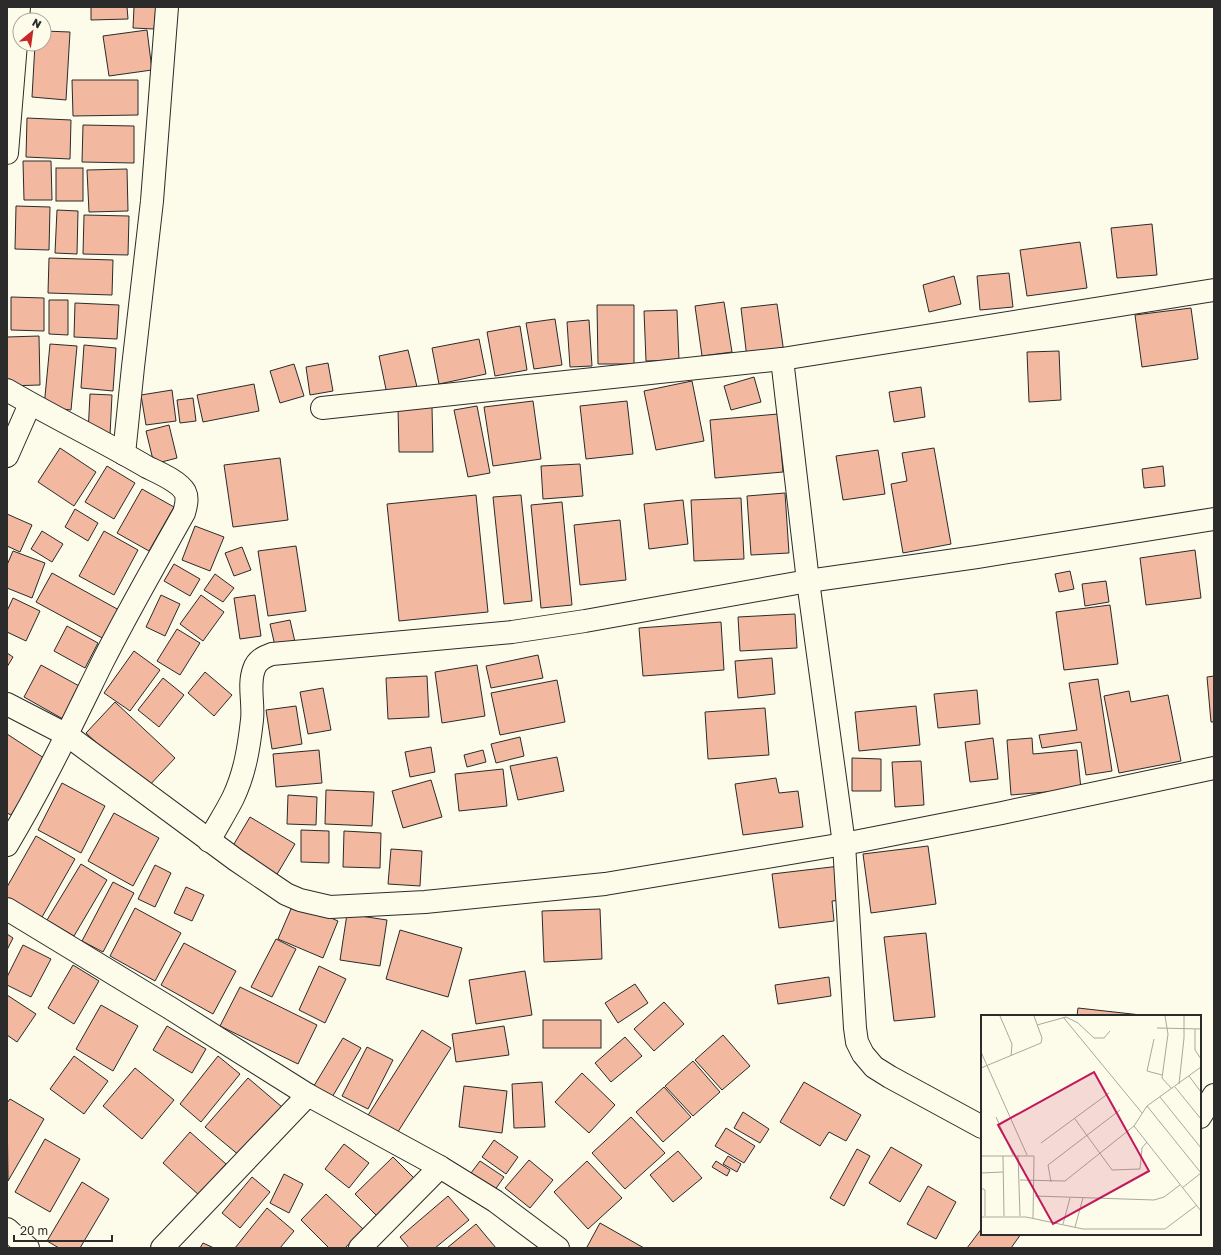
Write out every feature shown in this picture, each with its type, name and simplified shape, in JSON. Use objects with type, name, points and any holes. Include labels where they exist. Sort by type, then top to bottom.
[{"type":"street","points":[[7,153],[19,7]]},
{"type":"street","points":[[124,454],[152,202],[167,7]]},
{"type":"street","points":[[322,408],[782,359],[1214,290]]},
{"type":"street","points":[[782,359],[808,581],[844,844],[854,1028],[857,1042],[863,1054],[874,1066],[890,1077],[981,1126]]},
{"type":"street","points":[[7,390],[30,404],[124,454],[180,487],[185,492],[186,505],[184,513],[115,638],[26,814],[7,845]]},
{"type":"street","points":[[7,456],[30,404]]},
{"type":"street","points":[[209,841],[234,797],[244,768],[253,713],[252,677],[254,667],[258,661],[272,654],[512,632],[585,621],[808,581],[976,557],[1214,519]]},
{"type":"street","points":[[7,704],[67,735],[209,841],[286,894],[307,902],[330,907],[425,902],[605,884],[844,844],[1002,813],[1214,768]]},
{"type":"street","points":[[7,909],[170,1008],[308,1095],[440,1167],[495,1201],[558,1248]]},
{"type":"street","points":[[162,1248],[308,1095]]},
{"type":"street","points":[[1201,1115],[1214,1095]]},
{"type":"street","points":[[360,1248],[440,1167]]},
{"type":"street","points":[[7,1230],[28,1248]]},
{"type":"building","points":[[91,7],[127,7],[128,19],[91,20]]},
{"type":"building","points":[[134,7],[156,7],[154,29],[133,28]]},
{"type":"building","points":[[147,30],[152,70],[109,76],[103,36]]},
{"type":"building","points":[[52,31],[70,32],[66,100],[32,97],[35,52],[52,52]]},
{"type":"building","points":[[72,80],[138,80],[138,115],[73,116]]},
{"type":"building","points":[[27,118],[71,120],[70,159],[26,157]]},
{"type":"building","points":[[83,125],[134,126],[134,163],[82,162]]},
{"type":"building","points":[[23,161],[51,161],[52,200],[24,200]]},
{"type":"building","points":[[56,168],[83,168],[83,201],[56,201]]},
{"type":"building","points":[[127,169],[128,211],[89,212],[87,170]]},
{"type":"building","points":[[16,206],[50,207],[49,250],[15,249]]},
{"type":"building","points":[[57,210],[78,211],[77,254],[55,253]]},
{"type":"building","points":[[84,215],[129,216],[128,255],[83,254]]},
{"type":"building","points":[[1152,224],[1157,275],[1117,278],[1111,228]]},
{"type":"building","points":[[1080,242],[1087,288],[1027,296],[1020,250]]},
{"type":"building","points":[[49,258],[113,260],[112,295],[48,293]]},
{"type":"building","points":[[1009,273],[1013,307],[980,310],[977,276]]},
{"type":"building","points":[[954,276],[961,304],[929,312],[923,285]]},
{"type":"building","points":[[11,297],[44,298],[44,331],[11,330]]},
{"type":"building","points":[[49,300],[68,300],[68,335],[49,334]]},
{"type":"building","points":[[724,302],[732,352],[702,356],[695,306]]},
{"type":"building","points":[[75,303],[119,305],[117,339],[74,337]]},
{"type":"building","points":[[777,304],[784,353],[747,358],[741,308]]},
{"type":"building","points":[[597,305],[634,305],[634,364],[598,364]]},
{"type":"building","points":[[1191,308],[1198,359],[1142,367],[1135,315]]},
{"type":"building","points":[[677,310],[679,360],[646,361],[644,311]]},
{"type":"building","points":[[555,319],[562,365],[534,369],[526,323]]},
{"type":"building","points":[[589,320],[592,366],[570,367],[567,322]]},
{"type":"building","points":[[520,326],[527,370],[495,376],[487,332]]},
{"type":"building","points":[[39,336],[40,385],[7,386],[7,337]]},
{"type":"building","points":[[479,339],[486,374],[439,384],[432,348]]},
{"type":"building","points":[[50,344],[77,346],[71,410],[44,407]]},
{"type":"building","points":[[84,345],[116,348],[113,391],[81,388]]},
{"type":"building","points":[[408,350],[417,387],[387,394],[379,356]]},
{"type":"building","points":[[1059,351],[1061,400],[1029,402],[1027,352]]},
{"type":"building","points":[[328,363],[333,391],[310,395],[306,367]]},
{"type":"building","points":[[294,364],[304,396],[280,403],[270,371]]},
{"type":"building","points":[[754,377],[761,402],[731,410],[724,386]]},
{"type":"building","points":[[692,381],[704,441],[656,450],[644,391]]},
{"type":"building","points":[[254,384],[259,411],[203,422],[197,395]]},
{"type":"building","points":[[921,387],[925,417],[894,422],[889,392]]},
{"type":"building","points":[[172,390],[176,421],[146,425],[141,395]]},
{"type":"building","points":[[90,394],[112,395],[110,435],[88,434]]},
{"type":"building","points":[[193,398],[196,421],[180,423],[177,400]]},
{"type":"building","points":[[533,401],[541,459],[493,466],[484,407]]},
{"type":"building","points":[[627,401],[633,454],[586,459],[580,406]]},
{"type":"building","points":[[477,406],[490,473],[468,477],[454,410]]},
{"type":"building","points":[[432,407],[433,452],[399,452],[398,408]]},
{"type":"building","points":[[778,414],[783,472],[715,478],[710,420]]},
{"type":"building","points":[[169,425],[177,458],[154,464],[146,431]]},
{"type":"building","points":[[60,448],[96,472],[74,506],[38,482]]},
{"type":"building","points":[[934,448],[951,544],[903,553],[891,484],[907,481],[902,453]]},
{"type":"building","points":[[878,450],[885,494],[843,500],[836,456]]},
{"type":"building","points":[[280,458],[288,520],[233,527],[224,465]]},
{"type":"building","points":[[580,464],[583,496],[543,499],[541,466]]},
{"type":"building","points":[[107,466],[135,483],[114,519],[85,502]]},
{"type":"building","points":[[1163,466],[1165,486],[1144,488],[1142,469]]},
{"type":"building","points":[[142,489],[174,507],[149,551],[117,533]]},
{"type":"building","points":[[785,493],[789,553],[751,555],[747,496]]},
{"type":"building","points":[[476,495],[488,612],[399,621],[387,504]]},
{"type":"building","points":[[521,495],[532,601],[504,604],[493,497]]},
{"type":"building","points":[[741,498],[744,559],[694,561],[691,500]]},
{"type":"building","points":[[683,500],[688,544],[649,549],[644,504]]},
{"type":"building","points":[[562,502],[572,605],[541,608],[531,505]]},
{"type":"building","points":[[75,509],[98,523],[88,541],[65,527]]},
{"type":"building","points":[[7,514],[32,525],[20,552],[7,546]]},
{"type":"building","points":[[620,520],[626,580],[580,585],[574,525]]},
{"type":"building","points":[[195,526],[224,537],[210,571],[182,560]]},
{"type":"building","points":[[42,531],[63,544],[52,562],[31,549]]},
{"type":"building","points":[[104,531],[138,550],[114,595],[79,576]]},
{"type":"building","points":[[296,546],[306,611],[268,616],[258,551]]},
{"type":"building","points":[[242,547],[251,570],[234,576],[225,553]]},
{"type":"building","points":[[1195,550],[1201,598],[1146,605],[1140,558]]},
{"type":"building","points":[[13,551],[45,563],[32,598],[7,588],[7,565]]},
{"type":"building","points":[[174,564],[200,579],[190,596],[164,581]]},
{"type":"building","points":[[1070,571],[1074,589],[1059,592],[1055,574]]},
{"type":"building","points":[[52,573],[119,610],[104,639],[36,602]]},
{"type":"building","points":[[215,574],[234,588],[223,602],[204,590]]},
{"type":"building","points":[[1106,581],[1109,602],[1085,606],[1082,584]]},
{"type":"building","points":[[161,595],[180,604],[165,636],[146,627]]},
{"type":"building","points":[[201,595],[224,612],[203,641],[180,624]]},
{"type":"building","points":[[255,595],[261,636],[240,639],[234,598]]},
{"type":"building","points":[[13,598],[40,611],[26,641],[7,632],[7,611]]},
{"type":"building","points":[[1110,605],[1118,664],[1064,670],[1056,612]]},
{"type":"building","points":[[795,614],[797,648],[740,651],[738,617]]},
{"type":"building","points":[[290,620],[295,642],[275,646],[270,624]]},
{"type":"building","points":[[721,622],[724,670],[643,676],[639,628]]},
{"type":"building","points":[[67,626],[98,643],[85,668],[54,651]]},
{"type":"building","points":[[177,629],[200,643],[180,675],[157,661]]},
{"type":"building","points":[[134,651],[160,670],[130,711],[104,693]]},
{"type":"building","points":[[7,653],[13,657],[7,667]]},
{"type":"building","points":[[538,655],[543,678],[491,688],[486,666]]},
{"type":"building","points":[[772,658],[775,694],[738,698],[735,661]]},
{"type":"building","points":[[41,665],[81,687],[63,719],[24,697]]},
{"type":"building","points":[[477,665],[485,716],[442,723],[435,672]]},
{"type":"building","points":[[205,672],[232,695],[214,716],[188,693]]},
{"type":"building","points":[[427,676],[429,717],[388,719],[386,678]]},
{"type":"building","points":[[1214,676],[1214,722],[1211,722],[1207,677]]},
{"type":"building","points":[[163,678],[184,695],[159,727],[138,710]]},
{"type":"building","points":[[1098,679],[1112,771],[1086,775],[1081,742],[1042,748],[1039,735],[1077,730],[1069,683]]},
{"type":"building","points":[[557,680],[565,722],[500,735],[491,693]]},
{"type":"building","points":[[323,688],[331,730],[308,734],[300,692]]},
{"type":"building","points":[[977,690],[980,724],[938,728],[934,694]]},
{"type":"building","points":[[1129,691],[1131,702],[1168,695],[1181,761],[1119,773],[1104,696]]},
{"type":"building","points":[[115,702],[175,758],[146,789],[86,733]]},
{"type":"building","points":[[296,706],[302,744],[272,749],[266,710]]},
{"type":"building","points":[[916,706],[920,745],[859,751],[855,712]]},
{"type":"building","points":[[765,708],[769,755],[708,759],[705,712]]},
{"type":"building","points":[[7,734],[47,760],[11,815],[7,813]]},
{"type":"building","points":[[520,737],[524,756],[496,763],[491,744]]},
{"type":"building","points":[[993,738],[998,779],[970,782],[965,742]]},
{"type":"building","points":[[1032,738],[1033,754],[1077,750],[1081,789],[1011,795],[1007,740]]},
{"type":"building","points":[[431,747],[435,772],[410,777],[405,752]]},
{"type":"building","points":[[319,750],[322,783],[276,787],[273,754]]},
{"type":"building","points":[[483,750],[486,762],[467,767],[464,755]]},
{"type":"building","points":[[557,757],[564,791],[518,800],[510,766]]},
{"type":"building","points":[[852,758],[881,759],[881,791],[852,791]]},
{"type":"building","points":[[921,761],[924,805],[895,807],[892,762]]},
{"type":"building","points":[[503,769],[507,806],[459,811],[455,774]]},
{"type":"building","points":[[776,778],[779,793],[798,791],[803,827],[743,835],[735,784]]},
{"type":"building","points":[[431,780],[442,817],[403,828],[392,791]]},
{"type":"building","points":[[62,783],[105,806],[81,853],[38,830]]},
{"type":"building","points":[[326,790],[374,792],[372,826],[325,824]]},
{"type":"building","points":[[288,795],[317,797],[316,825],[287,824]]},
{"type":"building","points":[[114,813],[159,838],[133,886],[88,861]]},
{"type":"building","points":[[250,817],[295,844],[276,876],[231,849]]},
{"type":"building","points":[[301,830],[329,831],[329,863],[301,862]]},
{"type":"building","points":[[344,831],[381,833],[380,868],[343,867]]},
{"type":"building","points":[[36,836],[75,859],[42,917],[7,898],[7,887]]},
{"type":"building","points":[[928,846],[936,904],[871,913],[863,854]]},
{"type":"building","points":[[391,849],[422,851],[420,886],[388,884]]},
{"type":"building","points":[[81,864],[107,880],[74,936],[47,920]]},
{"type":"building","points":[[155,865],[171,873],[155,907],[138,899]]},
{"type":"building","points":[[840,866],[844,900],[832,901],[834,921],[779,928],[772,874]]},
{"type":"building","points":[[113,882],[134,893],[103,952],[82,941]]},
{"type":"building","points":[[186,887],[204,895],[192,921],[174,913]]},
{"type":"building","points":[[294,902],[338,921],[323,958],[278,939]]},
{"type":"building","points":[[135,908],[181,933],[155,981],[110,956]]},
{"type":"building","points":[[600,909],[602,959],[544,962],[542,911]]},
{"type":"building","points":[[347,914],[387,920],[380,966],[340,960]]},
{"type":"building","points":[[400,930],[462,948],[448,997],[386,979]]},
{"type":"building","points":[[926,933],[935,1017],[894,1021],[884,937]]},
{"type":"building","points":[[7,934],[13,938],[7,950]]},
{"type":"building","points":[[276,939],[296,949],[272,997],[251,987]]},
{"type":"building","points":[[184,943],[236,971],[213,1014],[161,985]]},
{"type":"building","points":[[23,945],[51,959],[31,997],[7,985],[7,977]]},
{"type":"building","points":[[73,965],[99,981],[74,1024],[48,1008]]},
{"type":"building","points":[[319,966],[346,979],[325,1023],[299,1010]]},
{"type":"building","points":[[525,971],[532,1015],[476,1024],[469,980]]},
{"type":"building","points":[[829,977],[831,996],[778,1004],[775,985]]},
{"type":"building","points":[[635,984],[648,1003],[618,1023],[605,1003]]},
{"type":"building","points":[[240,987],[317,1025],[298,1064],[220,1026]]},
{"type":"building","points":[[7,995],[36,1014],[17,1042],[7,1035]]},
{"type":"building","points":[[664,1002],[684,1024],[654,1051],[634,1029]]},
{"type":"building","points":[[101,1005],[138,1026],[113,1071],[76,1049]]},
{"type":"building","points":[[1078,1008],[1141,1015],[1077,1015]]},
{"type":"building","points":[[543,1020],[601,1020],[601,1048],[543,1048]]},
{"type":"building","points":[[167,1026],[206,1049],[192,1073],[153,1050]]},
{"type":"building","points":[[504,1026],[509,1055],[456,1062],[452,1034]]},
{"type":"building","points":[[422,1030],[451,1048],[394,1138],[365,1120]]},
{"type":"building","points":[[723,1035],[750,1066],[722,1090],[695,1060]]},
{"type":"building","points":[[625,1037],[642,1056],[611,1082],[595,1063]]},
{"type":"building","points":[[343,1038],[361,1048],[331,1099],[312,1089]]},
{"type":"building","points":[[367,1047],[393,1060],[368,1109],[342,1096]]},
{"type":"building","points":[[74,1056],[108,1081],[84,1114],[50,1089]]},
{"type":"building","points":[[218,1056],[240,1074],[201,1122],[180,1104]]},
{"type":"building","points":[[693,1061],[720,1092],[693,1116],[665,1086]]},
{"type":"building","points":[[135,1068],[174,1100],[142,1139],[103,1106]]},
{"type":"building","points":[[582,1073],[615,1105],[589,1133],[555,1102]]},
{"type":"building","points":[[248,1078],[282,1107],[240,1156],[205,1127]]},
{"type":"building","points":[[542,1082],[545,1127],[514,1128],[512,1084]]},
{"type":"building","points":[[804,1082],[861,1115],[846,1141],[829,1132],[820,1146],[780,1122]]},
{"type":"building","points":[[464,1086],[507,1091],[502,1133],[459,1127]]},
{"type":"building","points":[[664,1087],[691,1117],[663,1142],[636,1112]]},
{"type":"building","points":[[10,1099],[44,1119],[8,1181],[7,1103]]},
{"type":"building","points":[[743,1112],[769,1129],[760,1143],[734,1128]]},
{"type":"building","points":[[631,1117],[665,1153],[625,1189],[592,1153]]},
{"type":"building","points":[[726,1128],[755,1146],[744,1163],[715,1146]]},
{"type":"building","points":[[190,1132],[226,1164],[199,1195],[163,1163]]},
{"type":"building","points":[[45,1139],[80,1159],[50,1212],[15,1192]]},
{"type":"building","points":[[494,1140],[518,1157],[506,1174],[482,1157]]},
{"type":"building","points":[[344,1144],[369,1163],[349,1188],[325,1169]]},
{"type":"building","points":[[891,1147],[922,1165],[900,1202],[869,1183]]},
{"type":"building","points":[[857,1149],[870,1156],[844,1206],[830,1198]]},
{"type":"building","points":[[678,1151],[702,1178],[673,1202],[650,1175]]},
{"type":"building","points":[[728,1156],[741,1164],[737,1172],[723,1164]]},
{"type":"building","points":[[393,1157],[415,1179],[377,1216],[355,1194]]},
{"type":"building","points":[[529,1160],[553,1180],[530,1208],[505,1188]]},
{"type":"building","points":[[480,1161],[504,1177],[492,1194],[468,1177]]},
{"type":"building","points":[[587,1161],[622,1198],[588,1229],[554,1192]]},
{"type":"building","points":[[716,1161],[730,1170],[727,1176],[712,1167]]},
{"type":"building","points":[[284,1174],[303,1184],[289,1213],[270,1203]]},
{"type":"building","points":[[252,1177],[270,1192],[240,1228],[222,1213]]},
{"type":"building","points":[[82,1182],[109,1199],[80,1248],[59,1248],[47,1241]]},
{"type":"building","points":[[928,1186],[956,1202],[936,1239],[907,1224]]},
{"type":"building","points":[[326,1194],[363,1229],[345,1248],[329,1248],[301,1220]]},
{"type":"building","points":[[448,1196],[469,1220],[435,1248],[409,1248],[400,1237]]},
{"type":"building","points":[[267,1208],[294,1231],[280,1248],[235,1248]]},
{"type":"building","points":[[600,1223],[644,1248],[587,1247]]},
{"type":"building","points":[[476,1224],[496,1248],[447,1248]]},
{"type":"building","points":[[981,1229],[981,1235],[1020,1235],[1011,1248],[967,1248]]},
{"type":"building","points":[[203,1243],[214,1248],[200,1248]]}]
